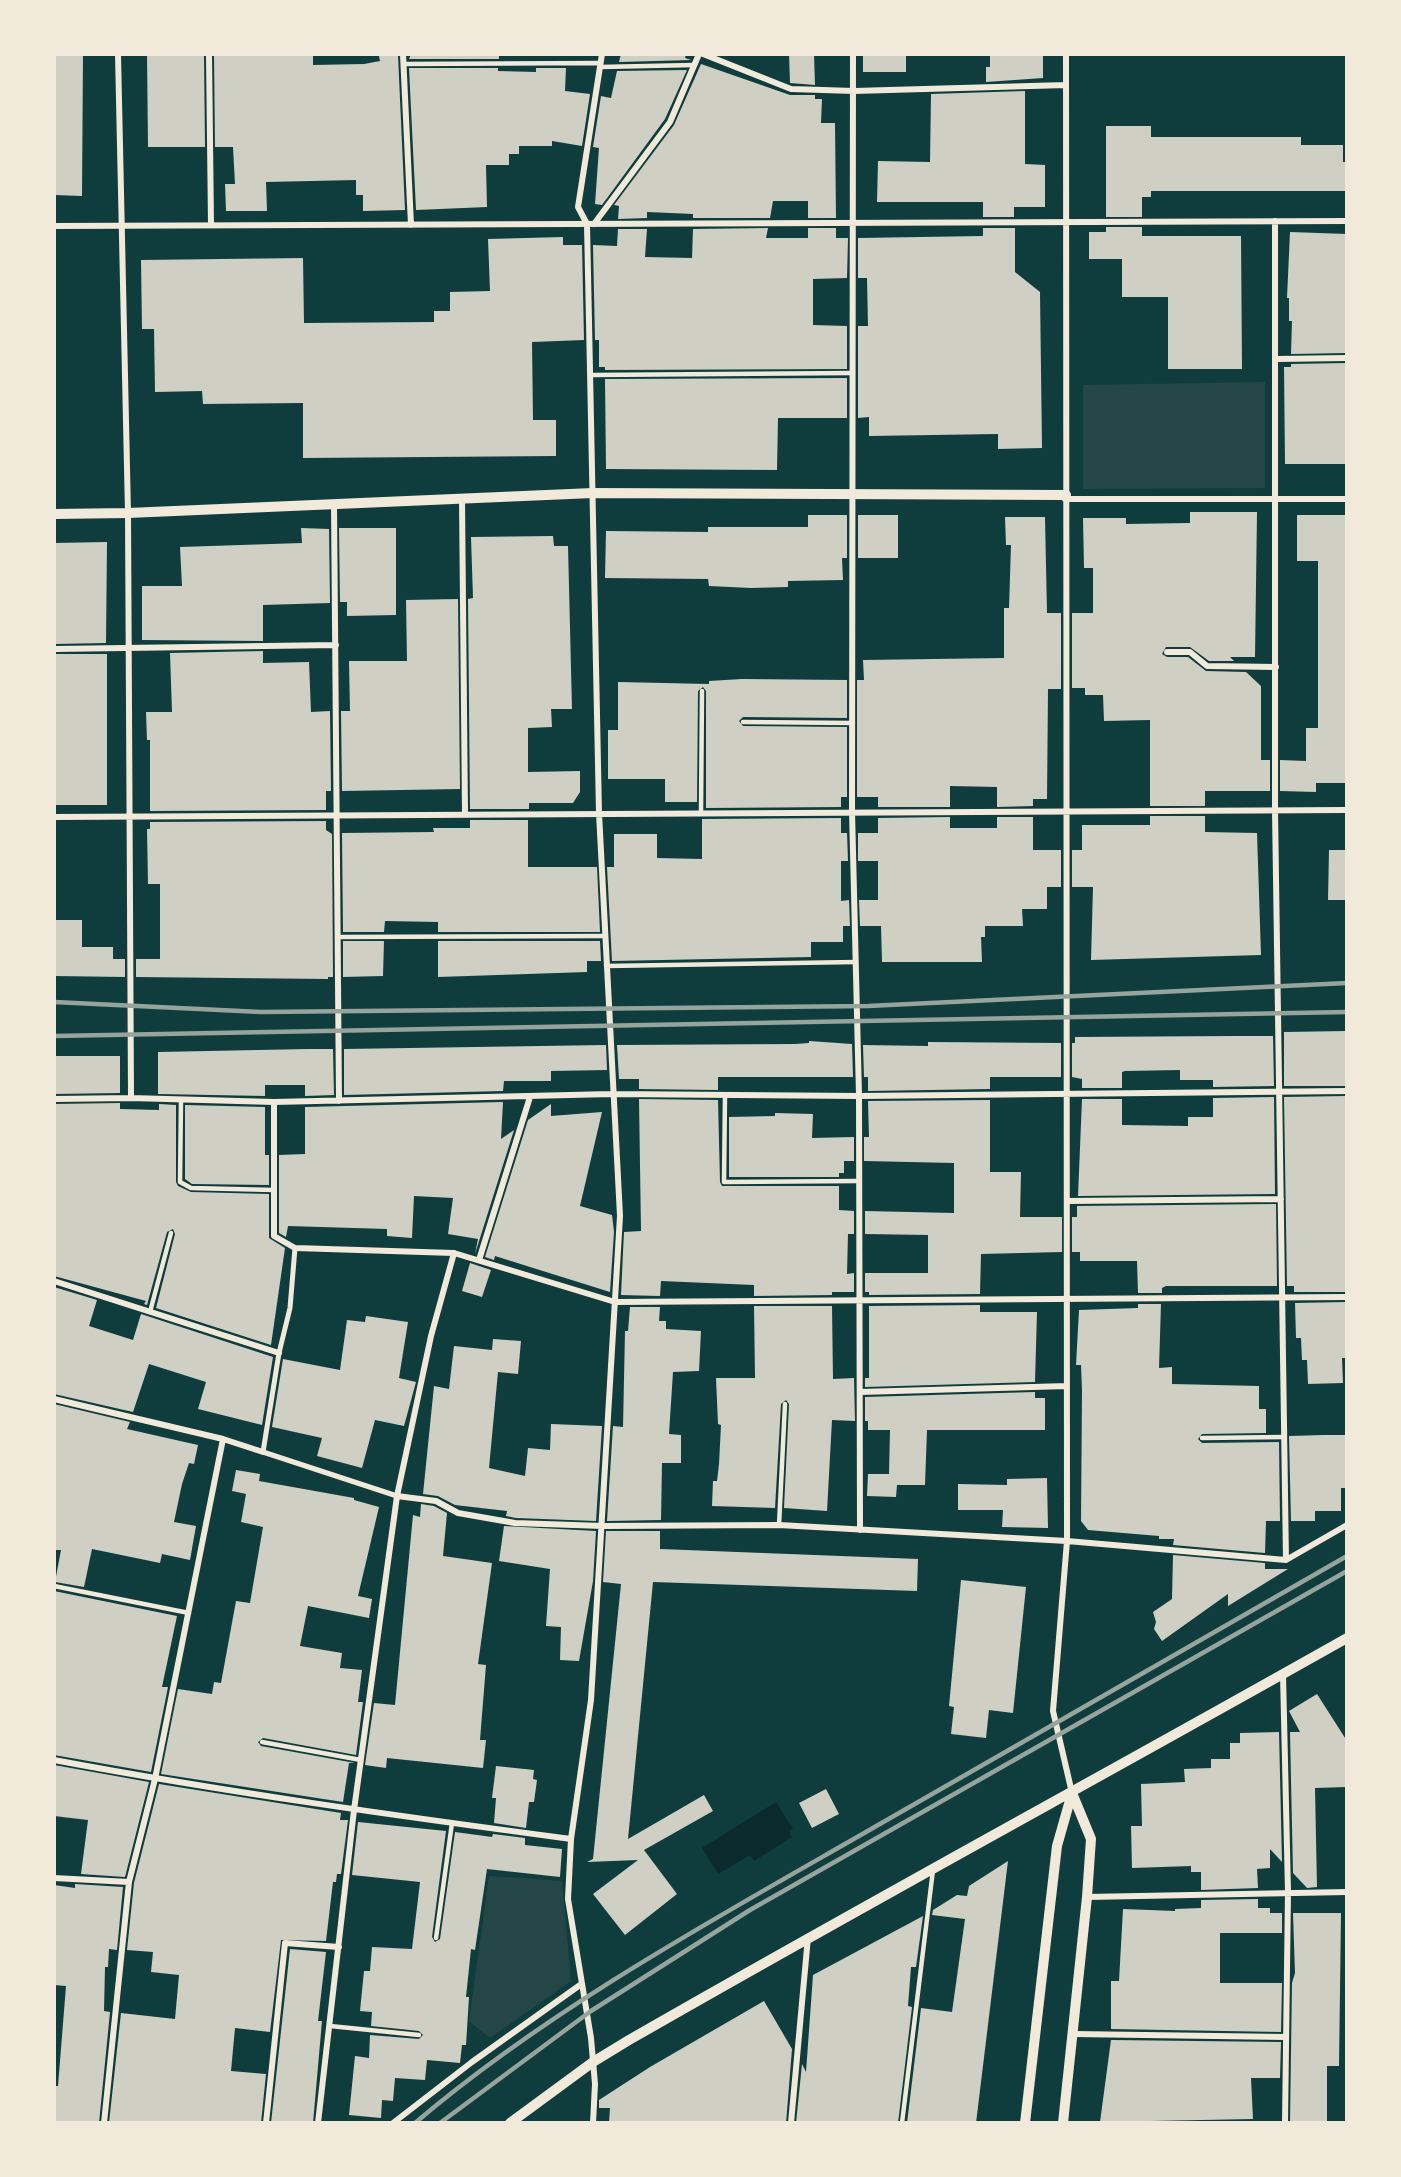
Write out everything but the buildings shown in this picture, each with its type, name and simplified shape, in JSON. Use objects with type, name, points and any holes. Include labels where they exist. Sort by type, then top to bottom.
[{"type":"street","points":[[118,54],[128,513],[130,1098]]},
{"type":"street","points":[[209,54],[211,225]]},
{"type":"street","points":[[403,54],[411,225]]},
{"type":"street","points":[[593,2123],[593,2062],[568,1899],[571,1839],[591,1700],[620,1216],[599,813],[590,224],[578,207],[602,54]]},
{"type":"street","points":[[590,224],[670,122],[694,65],[701,54],[790,89],[854,91],[1066,85]]},
{"type":"street","points":[[854,54],[852,811],[859,1096],[860,1530]]},
{"type":"street","points":[[1063,2123],[1091,1839],[1072,1793],[1053,1711],[1067,1541],[1064,222],[1066,54]]},
{"type":"street","points":[[1275,221],[1275,810],[1286,1560]]},
{"type":"street","points":[[54,226],[1347,221]]},
{"type":"street","points":[[1276,358],[1347,358]]},
{"type":"street","points":[[54,514],[128,513],[593,493],[1347,499]]},
{"type":"street","points":[[462,499],[465,814]]},
{"type":"street","points":[[334,504],[339,1101]]},
{"type":"street","points":[[54,649],[336,645]]},
{"type":"street","points":[[1167,652],[1190,652],[1207,666],[1276,667]]},
{"type":"street","points":[[54,817],[1347,810]]},
{"type":"street","points":[[54,1100],[130,1098],[274,1102],[612,1094],[859,1096],[1347,1091]]},
{"type":"street","points":[[479,1260],[530,1097]]},
{"type":"street","points":[[274,1102],[274,1236],[295,1248],[454,1253],[615,1302],[1347,1297]]},
{"type":"street","points":[[1067,1201],[1281,1199]]},
{"type":"street","points":[[263,1452],[279,1353],[290,1308],[295,1248]]},
{"type":"street","points":[[318,2123],[354,1810],[397,1496],[431,1336],[454,1253]]},
{"type":"street","points":[[54,1281],[279,1353]]},
{"type":"street","points":[[860,1392],[1067,1386]]},
{"type":"street","points":[[54,1399],[224,1439],[397,1496],[436,1501],[458,1513],[515,1523],[603,1526],[779,1525],[1067,1541],[1286,1560],[1347,1525]]},
{"type":"street","points":[[104,2123],[129,1882],[155,1779],[224,1439]]},
{"type":"street","points":[[510,2123],[593,2062],[808,1936],[933,1866],[1072,1793],[1347,1638]]},
{"type":"street","points":[[1283,1674],[1288,1892],[1285,2123]]},
{"type":"street","points":[[54,1760],[155,1779],[354,1810],[571,1839]]},
{"type":"street","points":[[1025,2123],[1057,1846],[1072,1793]]},
{"type":"street","points":[[54,1878],[129,1882]]},
{"type":"street","points":[[1087,1897],[1347,1892]]},
{"type":"street","points":[[791,2123],[808,1936]]},
{"type":"street","points":[[266,2123],[285,1943],[339,1947]]},
{"type":"street","points":[[393,2123],[472,2062],[580,1986]]},
{"type":"street","points":[[1073,2034],[1286,2037]]},
{"type":"lane","points":[[404,64],[694,65]]},
{"type":"lane","points":[[591,375],[853,373]]},
{"type":"lane","points":[[701,812],[702,691]]},
{"type":"lane","points":[[743,722],[853,723]]},
{"type":"lane","points":[[338,937],[604,936]]},
{"type":"lane","points":[[606,966],[856,962]]},
{"type":"lane","points":[[726,1096],[724,1182],[859,1181]]},
{"type":"lane","points":[[182,1100],[180,1182],[191,1188],[274,1190]]},
{"type":"lane","points":[[150,1312],[171,1233]]},
{"type":"lane","points":[[779,1525],[785,1404]]},
{"type":"lane","points":[[1202,1437],[1284,1437]]},
{"type":"lane","points":[[54,1586],[189,1613]]},
{"type":"lane","points":[[262,1742],[361,1760]]},
{"type":"lane","points":[[436,1938],[452,1823]]},
{"type":"lane","points":[[902,2123],[933,1866]]},
{"type":"lane","points":[[330,2026],[419,2035]]},
{"type":"shaded area","points":[[1265,382],[1265,488],[1083,489],[1083,385]]},
{"type":"shaded area","points":[[776,1802],[793,1829],[789,1831],[792,1837],[754,1861],[750,1855],[718,1874],[702,1848]]},
{"type":"shaded area","points":[[489,1876],[562,1881],[571,1981],[490,2038],[469,2021]]},
{"type":"railway","points":[[54,1002],[261,1012],[868,1006],[1347,983]]},
{"type":"railway","points":[[54,1036],[1347,1012]]},
{"type":"railway","points":[[415,2123],[517,2044],[571,2007],[683,1937],[1347,1556]]},
{"type":"railway","points":[[440,2123],[591,2011],[750,1910],[1347,1571]]}]
